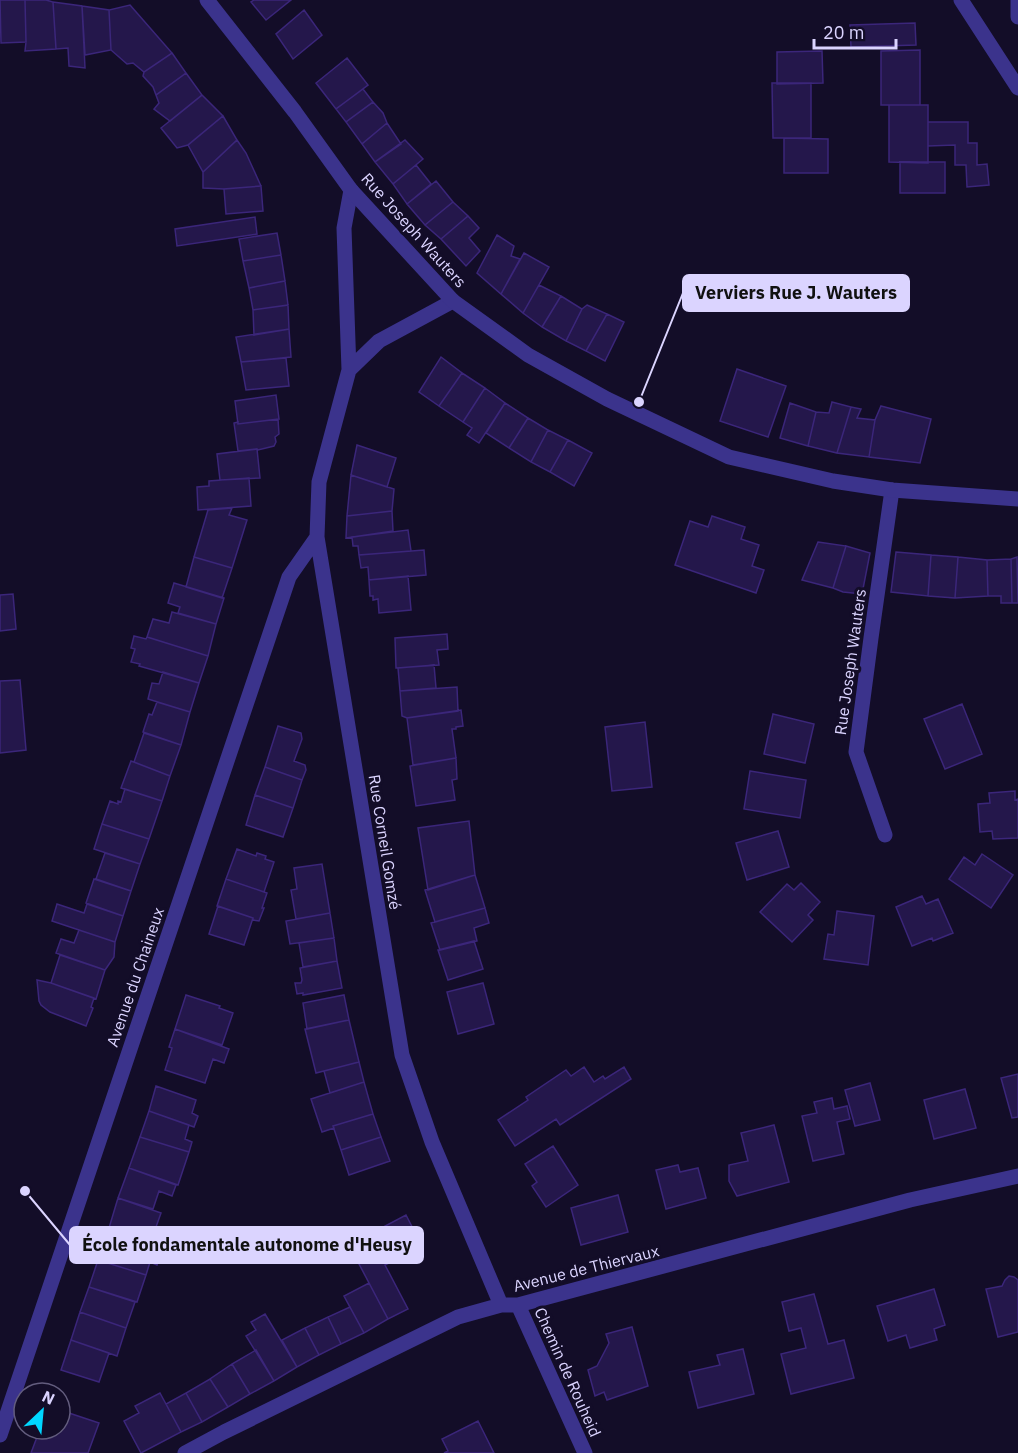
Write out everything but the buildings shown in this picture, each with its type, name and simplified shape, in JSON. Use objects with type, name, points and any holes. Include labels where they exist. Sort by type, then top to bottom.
[{"type":"street","name":"Rue Joseph Wauters","points":[[207,0],[295,112],[351,190],[453,301],[528,355],[607,399],[729,457],[833,481],[892,490],[1018,499]]},
{"type":"street","points":[[961,0],[1018,88]]},
{"type":"street","points":[[1018,0],[1018,17]]},
{"type":"street","name":"Rue Corneil Gomzé","points":[[351,190],[344,228],[349,370],[319,482],[317,537],[402,1055],[432,1142],[501,1305]]},
{"type":"street","points":[[349,370],[380,341],[453,301]]},
{"type":"street","name":"Rue Joseph Wauters","points":[[885,835],[856,752],[892,490]]},
{"type":"street","name":"Avenue du Chaineux","points":[[0,1435],[289,577],[317,537]]},
{"type":"street","name":"Avenue de Thiervaux","points":[[185,1453],[459,1317],[501,1305],[518,1305],[910,1200],[1018,1176]]},
{"type":"street","name":"Chemin de Rouheid","points":[[518,1305],[585,1453]]},
{"type":"place","name":"Verviers Rue J. Wauters","points":[[639,402]]},
{"type":"place","name":"École fondamentale autonome d'Heusy","points":[[25,1191]]}]
